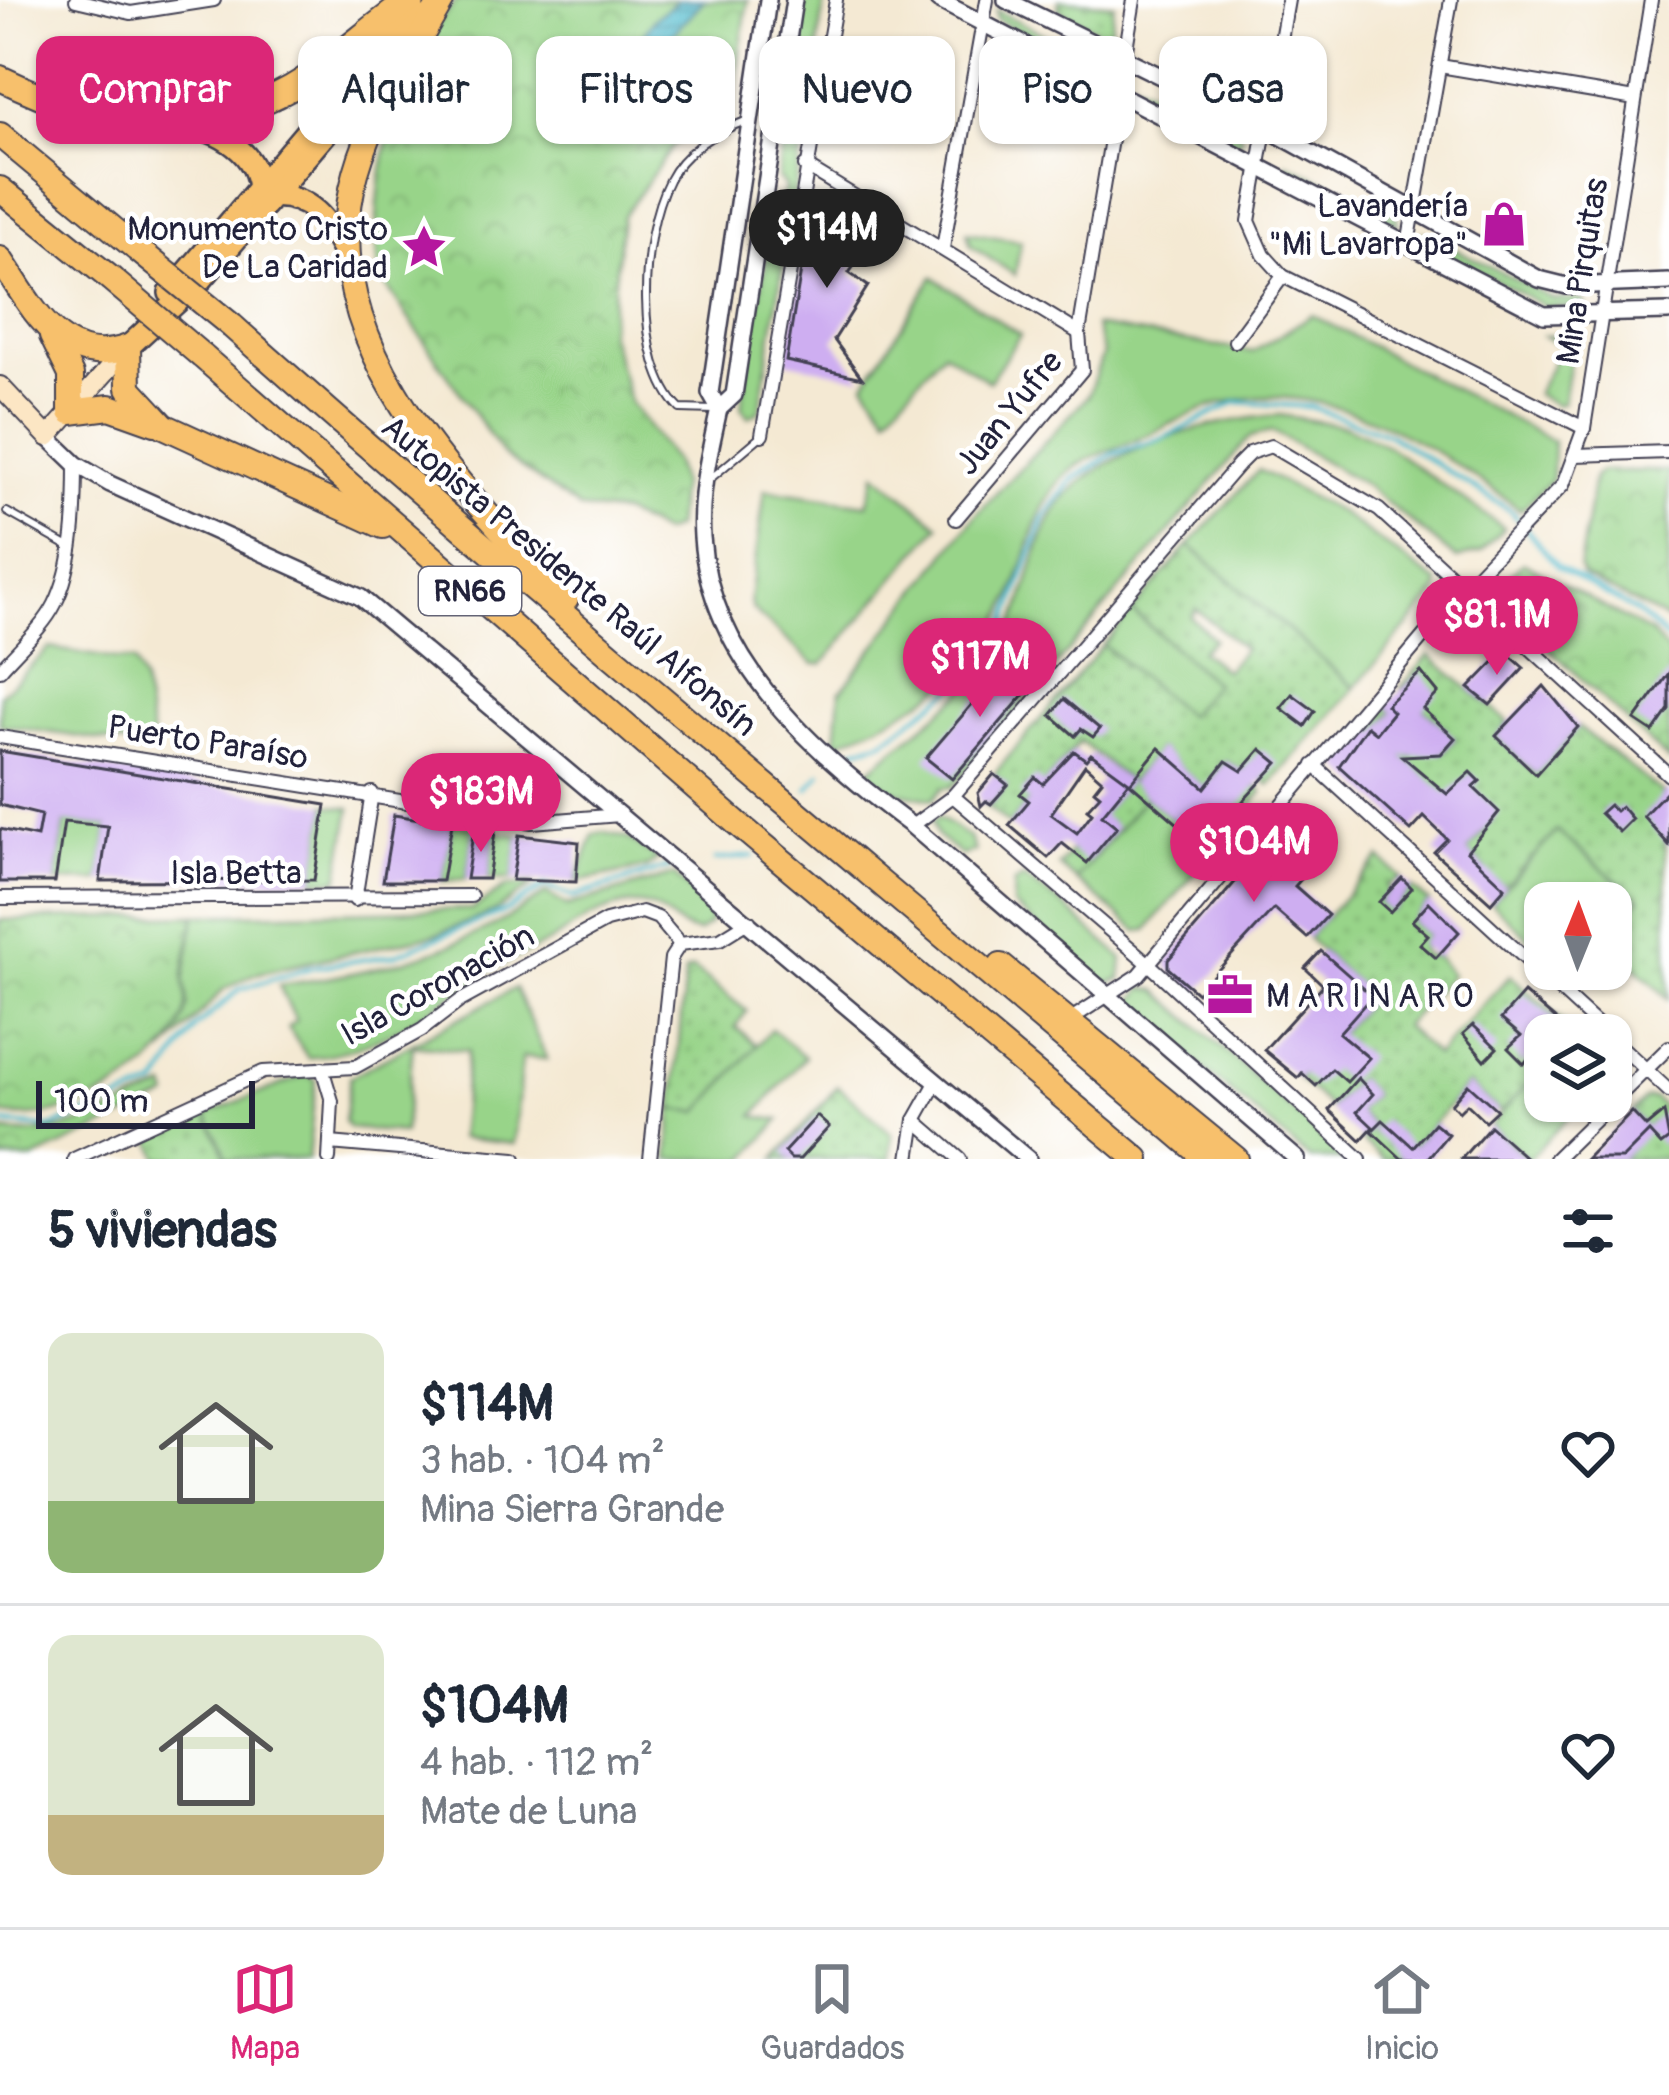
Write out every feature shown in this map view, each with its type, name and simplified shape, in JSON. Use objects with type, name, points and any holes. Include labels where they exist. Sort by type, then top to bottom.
[{"type":"highway","points":[[274,95],[414,0]]},
{"type":"highway","points":[[441,0],[360,158],[345,256],[368,341],[427,434],[493,520],[630,666]]},
{"type":"highway","points":[[0,78],[36,94]]},
{"type":"highway","name":"Autopista Presidente Raúl Alfonsín","points":[[0,134],[232,326],[461,531],[630,666],[1207,1159]]},
{"type":"highway","name":"RN66","points":[[0,189],[202,356],[739,825],[1137,1159]]},
{"type":"highway","points":[[0,260],[50,334],[71,375],[71,412],[110,407],[164,426],[408,538]]},
{"type":"highway","points":[[50,334],[90,354],[128,347],[129,388],[164,426]]},
{"type":"highway","points":[[890,889],[1070,1019],[1236,1159]]},
{"type":"main road","points":[[258,201],[414,0]]},
{"type":"main road","points":[[0,386],[48,437],[441,0]]},
{"type":"main road","points":[[234,144],[242,150],[258,201]]},
{"type":"main road","points":[[258,201],[316,210],[330,223],[345,256]]},
{"type":"street","points":[[76,0],[133,7],[214,0]]},
{"type":"street","points":[[719,409],[710,393],[768,0]]},
{"type":"street","points":[[794,0],[734,395],[719,409],[703,485],[706,571],[721,610],[746,663],[851,780],[912,826],[1297,1159]]},
{"type":"street","points":[[762,435],[836,0]]},
{"type":"street","points":[[938,0],[1007,36]]},
{"type":"street","points":[[943,248],[987,0]]},
{"type":"street","points":[[1006,0],[1076,36]]},
{"type":"street","name":"Juan Yufre","points":[[1128,36],[1134,0]]},
{"type":"street","points":[[1281,36],[1288,0]]},
{"type":"street","points":[[1408,244],[1451,0]]},
{"type":"street","name":"Mina Pirquitas","points":[[1464,588],[1566,481],[1584,428],[1651,0]]},
{"type":"street","points":[[1440,66],[1635,99]]},
{"type":"street","points":[[1135,101],[1258,171],[1544,316],[1669,312]]},
{"type":"street","name":"Juan Yufre","points":[[956,519],[1082,370],[1079,334],[1111,144]]},
{"type":"street","points":[[1262,144],[1249,221],[1264,255],[1283,276],[1584,428]]},
{"type":"street","points":[[1296,144],[1539,279],[1559,286],[1669,282]]},
{"type":"street","points":[[806,166],[1079,334]]},
{"type":"street","points":[[1235,341],[1283,276]]},
{"type":"street","points":[[48,437],[76,464],[360,597],[1028,1159]]},
{"type":"street","points":[[912,826],[953,796],[1238,465],[1250,453],[1271,446],[1379,510],[1669,775]]},
{"type":"street","points":[[1575,455],[1669,452]]},
{"type":"street","points":[[0,670],[53,608],[69,547],[76,464]]},
{"type":"street","points":[[1070,1019],[1109,998],[1149,964],[1464,588]]},
{"type":"street","name":"Puerto Paraíso","points":[[0,737],[532,822],[621,815]]},
{"type":"street","points":[[1314,765],[1586,1014]]},
{"type":"street","points":[[355,900],[373,793]]},
{"type":"street","points":[[953,796],[1149,964],[1360,1159]]},
{"type":"street","name":"Isla Betta","points":[[0,898],[471,896]]},
{"type":"street","name":"Isla Coronación","points":[[74,1159],[263,1072],[355,1067],[460,1001],[606,921],[642,912],[658,918],[680,944]]},
{"type":"street","points":[[650,1159],[671,958],[680,944],[720,939],[749,921]]},
{"type":"street","points":[[1556,1159],[1669,1047]]},
{"type":"street","points":[[1632,1056],[1669,1091]]},
{"type":"street","points":[[322,1068],[332,1101],[329,1159]]},
{"type":"street","points":[[909,1159],[915,1120],[937,1081]]},
{"type":"street","points":[[915,1120],[960,1159]]},
{"type":"street","points":[[330,1143],[515,1159]]},
{"type":"lane","points":[[719,409],[680,409],[661,390],[646,331],[650,263],[656,218],[670,177],[714,133],[751,119]]},
{"type":"lane","points":[[703,485],[762,435]]},
{"type":"lane","points":[[7,512],[69,547]]},
{"type":"green space","points":[[457,0],[748,0],[735,84],[735,36],[536,36],[536,144],[676,144],[622,217],[609,332],[630,402],[674,462],[680,484],[675,528],[663,533],[621,513],[580,509],[503,455],[380,277],[378,205],[387,144],[512,144],[512,36],[430,36]]},
{"type":"green space","points":[[805,0],[825,0],[819,36],[800,36]]},
{"type":"green space","points":[[1059,0],[1114,4],[1111,28],[1102,32],[1058,9]]},
{"type":"green space","points":[[996,10],[1048,36],[1029,36],[996,19]]},
{"type":"green space","points":[[1135,82],[1159,94],[1159,104],[1135,92]]},
{"type":"green space","points":[[783,144],[802,144],[760,410],[749,417],[741,407],[770,237],[777,235],[785,187],[778,178]]},
{"type":"green space","points":[[1287,163],[1397,217],[1398,225],[1287,172]]},
{"type":"green space","points":[[967,232],[1021,241],[1015,275],[971,246]]},
{"type":"green space","points":[[1422,232],[1553,299],[1583,300],[1585,307],[1546,307],[1422,241]]},
{"type":"green space","points":[[933,277],[1020,335],[989,382],[943,351],[888,415],[865,383]]},
{"type":"green space","points":[[1312,315],[1553,441],[1552,479],[1521,510],[1419,442],[1343,409],[1263,397],[1201,410],[1086,460],[1068,473],[1039,517],[1018,580],[989,639],[947,683],[922,701],[836,743],[840,692],[974,517],[1088,396],[1103,353],[1095,326],[1253,352]]},
{"type":"green space","points":[[1567,334],[1573,344],[1563,402],[1557,405],[1536,394],[1561,346],[1544,336]]},
{"type":"green space","points":[[1280,415],[1346,426],[1387,446],[1504,528],[1480,552],[1457,559],[1365,485],[1272,431],[1250,437],[952,787],[942,788],[933,799],[893,791],[867,772],[960,694],[993,658],[1020,609],[1045,531],[1069,493],[1093,473],[1153,443],[1220,424]]},
{"type":"green space","points":[[1259,470],[1339,512],[1438,583],[1438,591],[1355,688],[1189,545]]},
{"type":"green space","points":[[1601,471],[1669,471],[1669,621],[1583,576],[1579,568],[1594,477]]},
{"type":"green space","points":[[876,473],[939,525],[823,664],[814,664],[753,610],[750,601],[765,490],[867,504]]},
{"type":"green space","points":[[1189,545],[1355,688],[1270,785],[1248,767],[1242,771],[1226,761],[1211,781],[1255,785],[1263,792],[1240,819],[1159,749],[1131,782],[1146,796],[1076,880],[1059,866],[1129,781],[1080,741],[1009,825],[984,804],[992,804],[1007,786],[994,774],[1103,645],[1187,716],[1215,683],[1132,611]],"holes":[[[1196,609],[1244,649],[1225,671],[1200,651],[1214,639],[1191,617]]]},
{"type":"green space","points":[[1523,562],[1652,634],[1669,653],[1669,761],[1491,594]]},
{"type":"green space","points":[[1132,611],[1216,683],[1187,716],[1103,645]]},
{"type":"green space","points":[[50,648],[134,662],[143,682],[154,748],[0,725],[0,695]]},
{"type":"green space","points":[[1429,655],[1508,722],[1497,736],[1535,774],[1578,727],[1664,794],[1669,999],[1632,964],[1632,908],[1640,899],[1632,892],[1632,882],[1619,882],[1557,831],[1505,887],[1492,877],[1472,886],[1486,869],[1467,851],[1485,831],[1367,726],[1386,705],[1393,712],[1381,727],[1411,756],[1423,742],[1441,754],[1455,739],[1401,688]]},
{"type":"green space","points":[[1146,796],[1212,853],[1147,930],[1138,931],[1076,880]]},
{"type":"green space","points":[[326,805],[351,808],[338,880],[314,880]]},
{"type":"green space","points":[[938,817],[970,838],[975,851],[962,856],[937,836],[932,822]]},
{"type":"green space","points":[[65,822],[108,826],[100,881],[55,882]]},
{"type":"green space","points":[[452,824],[474,828],[466,879],[442,881]]},
{"type":"green space","points":[[1557,831],[1618,882],[1524,882],[1524,934],[1491,903]]},
{"type":"green space","points":[[495,832],[519,835],[512,880],[488,879]]},
{"type":"green space","points":[[594,834],[627,838],[658,859],[646,868],[576,882]]},
{"type":"green space","points":[[1380,858],[1401,878],[1386,886],[1389,891],[1379,902],[1391,911],[1412,888],[1429,902],[1412,921],[1428,935],[1421,944],[1423,955],[1437,957],[1451,975],[1404,1026],[1436,1056],[1510,975],[1554,1014],[1524,1014],[1524,1088],[1501,1113],[1468,1084],[1402,1159],[1382,1159],[1361,1140],[1373,1126],[1357,1112],[1373,1094],[1358,1079],[1330,1108],[1298,1078],[1372,997],[1307,938]]},
{"type":"green space","points":[[674,875],[710,911],[709,924],[699,932],[652,907],[622,906],[589,918],[483,975],[396,1030],[355,1048],[308,1058],[288,1027],[296,1021],[279,985],[350,974],[419,956],[485,930],[546,893],[567,906]]},
{"type":"green space","points":[[1023,878],[1062,904],[1123,959],[1121,979],[1104,984],[1013,905],[1014,883]]},
{"type":"green space","points":[[534,884],[494,912],[437,934],[255,974],[224,989],[163,1054],[188,1006],[184,979],[195,915],[473,909],[506,887]]},
{"type":"green space","points":[[195,915],[184,971],[187,1007],[178,1031],[161,1054],[139,1074],[83,1104],[54,1113],[0,1114],[0,920]]},
{"type":"green space","points":[[693,969],[747,1011],[735,1027],[757,1045],[699,1112],[673,1109],[685,972]]},
{"type":"green space","points":[[515,988],[547,1059],[522,1057],[514,1144],[459,1138],[468,1051],[413,1045],[404,1133],[349,1128],[344,1121],[350,1077]]},
{"type":"green space","points":[[1143,988],[1157,990],[1346,1159],[1310,1159],[1137,1013],[1133,1001]]},
{"type":"green space","points":[[771,1029],[805,1057],[754,1116],[780,1120],[746,1159],[669,1159],[673,1109],[699,1111]]},
{"type":"green space","points":[[306,1075],[316,1080],[308,1159],[227,1159],[207,1114]]},
{"type":"green space","points":[[838,1086],[892,1134],[890,1159],[775,1159]]},
{"type":"green space","points":[[166,1088],[169,1097],[33,1159],[0,1159],[0,1131],[64,1128]]},
{"type":"green space","points":[[1524,1088],[1524,1122],[1564,1122],[1528,1159],[1490,1126]]},
{"type":"green space","points":[[1646,1098],[1654,1098],[1669,1112],[1669,1159],[1605,1159],[1624,1157],[1647,1129],[1632,1112]]},
{"type":"green space","points":[[207,1114],[227,1159],[160,1159],[151,1139]]},
{"type":"water","points":[[679,0],[704,0],[671,36],[642,36],[656,17]]},
{"type":"building","points":[[822,202],[874,238],[849,273],[868,286],[834,340],[862,378],[786,361],[815,205]]},
{"type":"building","points":[[1505,651],[1524,668],[1490,705],[1469,688]]},
{"type":"building","points":[[1009,661],[1035,682],[952,779],[926,758]]},
{"type":"building","points":[[1421,672],[1438,693],[1423,709],[1455,738],[1441,754],[1402,756],[1447,794],[1471,772],[1480,781],[1473,787],[1499,812],[1467,851],[1505,887],[1491,903],[1434,852],[1447,839],[1424,817],[1411,831],[1339,766],[1367,726],[1376,733],[1393,712],[1386,705]]},
{"type":"building","points":[[1669,673],[1669,709],[1653,732],[1635,720]]},
{"type":"building","points":[[1544,686],[1578,727],[1536,774],[1496,736]]},
{"type":"building","points":[[1292,694],[1315,711],[1305,726],[1281,708]]},
{"type":"building","points":[[1064,699],[1100,729],[1093,737],[1081,729],[1075,736],[1051,715]]},
{"type":"building","points":[[1159,748],[1205,788],[1226,761],[1242,771],[1261,749],[1278,763],[1233,812],[1238,821],[1212,853],[1130,783]]},
{"type":"building","points":[[0,751],[326,805],[314,880],[100,881],[108,826],[64,822],[55,882],[0,882],[0,829],[37,837],[41,815],[0,805]]},
{"type":"building","points":[[1074,751],[1086,760],[1091,754],[1129,782],[1102,815],[1117,827],[1087,863],[1062,843],[1048,858],[1009,825],[1029,801],[1020,794],[1035,777],[1043,784]],"holes":[[[1085,765],[1102,780],[1094,790],[1100,795],[1087,809],[1092,813],[1077,833],[1051,814]]]},
{"type":"building","points":[[994,774],[1008,785],[991,804],[986,801],[981,806],[978,793]]},
{"type":"building","points":[[1669,789],[1669,845],[1643,816]]},
{"type":"building","points":[[1609,805],[1615,811],[1621,806],[1632,819],[1619,832],[1600,813]]},
{"type":"building","points":[[394,815],[452,824],[442,881],[383,881]]},
{"type":"building","points":[[1292,816],[1328,849],[1295,886],[1328,915],[1307,938],[1274,909],[1197,993],[1168,968],[1168,960]]},
{"type":"building","points":[[474,828],[495,832],[488,879],[466,879]]},
{"type":"building","points":[[519,835],[579,842],[576,882],[512,880]]},
{"type":"building","points":[[1402,878],[1412,888],[1390,912],[1379,902]]},
{"type":"building","points":[[1429,902],[1459,932],[1436,958],[1420,944],[1428,935],[1412,921]]},
{"type":"building","points":[[1321,951],[1372,996],[1339,1033],[1369,1058],[1347,1082],[1332,1069],[1316,1086],[1302,1073],[1298,1078],[1264,1050],[1323,985],[1305,968]]},
{"type":"building","points":[[1524,993],[1549,1014],[1524,1014],[1524,1064],[1508,1048],[1521,1036],[1501,1019]]},
{"type":"building","points":[[1473,1025],[1497,1048],[1485,1060],[1463,1034]]},
{"type":"building","points":[[1358,1078],[1373,1094],[1357,1112],[1373,1127],[1361,1140],[1329,1110]]},
{"type":"building","points":[[1468,1084],[1497,1110],[1485,1121],[1467,1104],[1459,1112],[1451,1104]]},
{"type":"building","points":[[1632,1112],[1646,1127],[1664,1112],[1669,1139],[1661,1145],[1649,1132],[1622,1159],[1586,1159],[1622,1122],[1632,1122]]},
{"type":"building","points":[[817,1116],[829,1127],[800,1159],[791,1159],[784,1152]]},
{"type":"building","points":[[1383,1120],[1413,1147],[1434,1123],[1448,1134],[1427,1159],[1402,1159],[1372,1131]]},
{"type":"building","points":[[1490,1126],[1527,1159],[1461,1159]]},
{"type":"waterway","points":[[855,749],[884,741],[971,675],[1003,633],[1044,518],[1072,480],[1113,454],[1164,438],[1236,402],[1311,407],[1388,434],[1511,511],[1558,567],[1636,612],[1669,640]]},
{"type":"waterway","points":[[808,789],[821,773]]},
{"type":"waterway","points":[[715,860],[753,856]]},
{"type":"waterway","points":[[0,1123],[49,1128],[157,1086],[196,1027],[240,989],[313,967],[394,955],[508,910],[545,886],[573,897],[670,867]]},
{"type":"place","name":"Lavandería \"Mi Lavarropa\"","points":[[1504,224]]},
{"type":"place","name":"Monumento Cristo De La Caridad","points":[[424,247]]},
{"type":"place","name":"M A R I N A R O","points":[[1230,995]]}]
